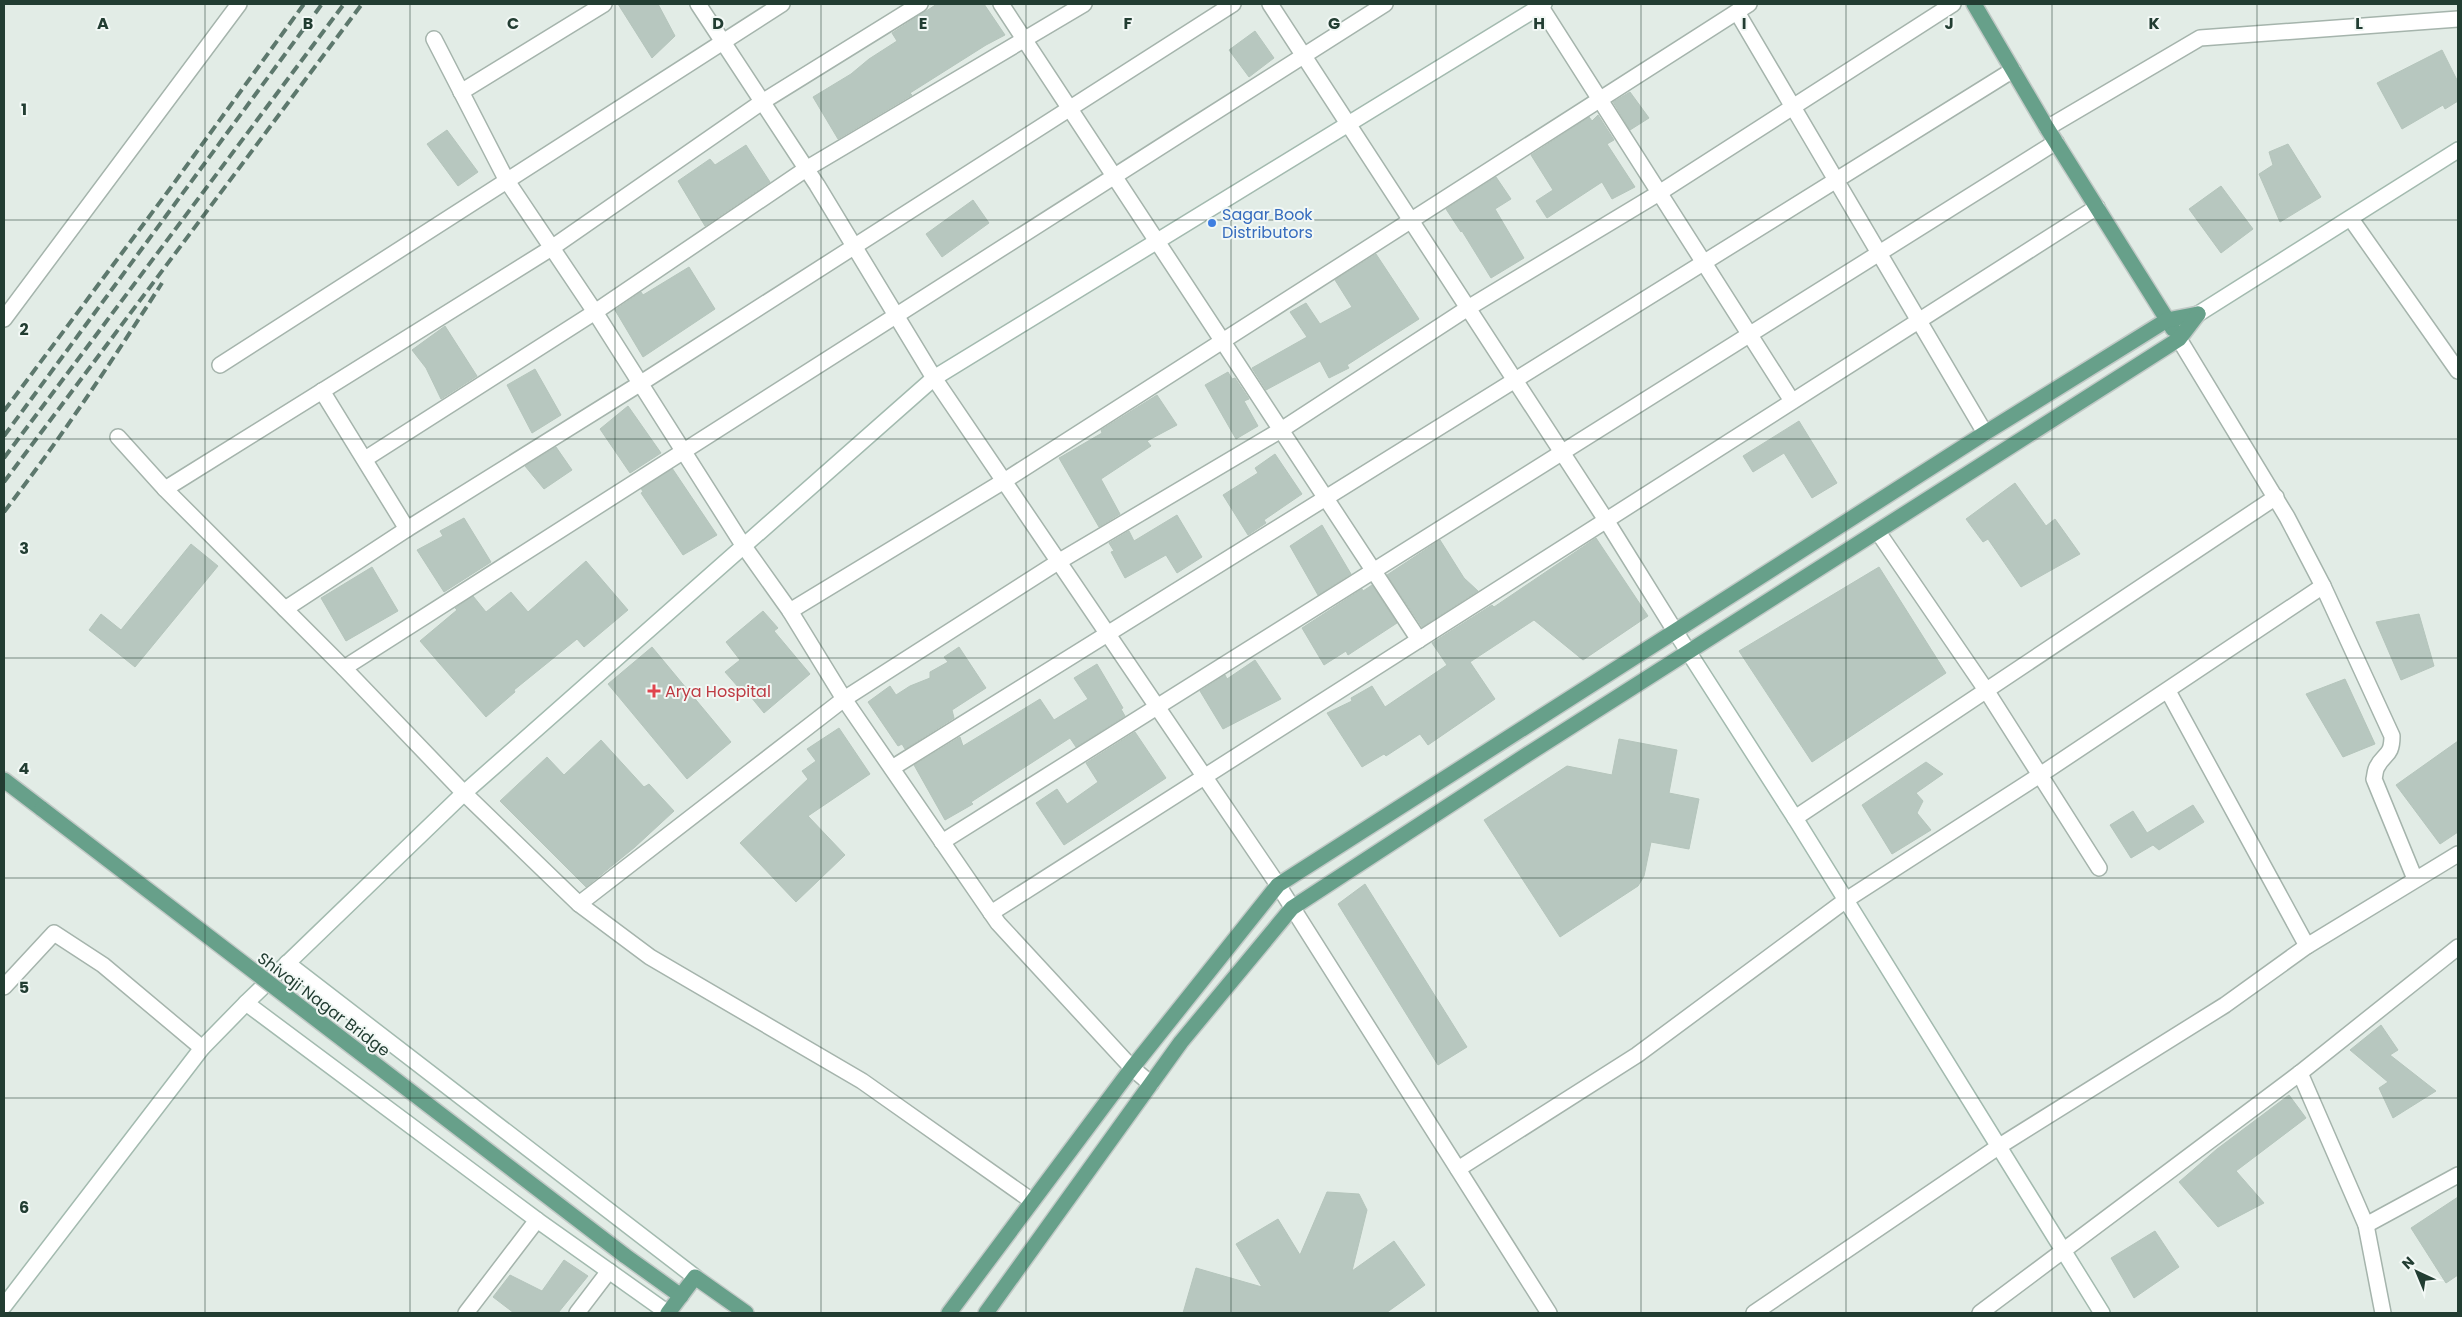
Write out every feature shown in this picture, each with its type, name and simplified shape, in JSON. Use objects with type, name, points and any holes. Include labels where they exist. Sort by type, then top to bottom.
[{"type":"main road","points":[[1974,4],[2047,128],[2179,339]]},
{"type":"main road","points":[[949,1313],[1132,1068],[1278,884],[1985,433],[2168,320],[2198,314]]},
{"type":"main road","points":[[986,1313],[1182,1042],[1292,908],[1688,651],[2179,339],[2198,314]]},
{"type":"main road","name":"Shivaji Nagar Bridge","points":[[4,780],[624,1255],[681,1296]]},
{"type":"main road","points":[[668,1313],[696,1277],[746,1313]]},
{"type":"street","points":[[4,320],[239,4]]},
{"type":"street","points":[[461,92],[604,4]]},
{"type":"street","points":[[698,4],[806,169],[934,378],[1203,777],[1278,884],[1550,1313]]},
{"type":"street","points":[[220,366],[782,4]]},
{"type":"street","points":[[166,489],[553,247],[762,102],[920,4]]},
{"type":"street","points":[[1001,4],[1419,640]]},
{"type":"street","points":[[365,459],[595,312],[806,169],[1084,4]]},
{"type":"street","points":[[285,610],[407,529],[641,383],[1233,4]]},
{"type":"street","points":[[1270,4],[1606,520],[1795,818],[2102,1313]]},
{"type":"street","points":[[344,668],[682,449],[897,315],[1385,4]]},
{"type":"street","points":[[4,1306],[202,1048],[246,1003],[464,792],[934,378],[1541,4],[1792,401]]},
{"type":"street","points":[[579,904],[844,699],[1058,562],[1281,430],[1468,308],[1659,193],[1952,4]]},
{"type":"street","points":[[790,611],[1004,481],[1743,8],[1792,106],[1985,433]]},
{"type":"street","points":[[2047,128],[2200,38],[2458,19]]},
{"type":"street","points":[[434,39],[507,181],[553,247],[743,545],[790,611],[844,699],[942,842],[991,913],[1132,1068],[1152,1084]]},
{"type":"street","points":[[892,768],[2013,70]]},
{"type":"street","points":[[942,842],[2056,142]]},
{"type":"street","points":[[2198,314],[2458,150]]},
{"type":"street","points":[[991,913],[2097,207]]},
{"type":"street","points":[[2350,219],[2458,371]]},
{"type":"street","points":[[2179,339],[2276,497],[2323,586],[2392,736],[2392,746],[2387,757],[2377,766],[2374,779],[2415,880]]},
{"type":"street","points":[[322,391],[407,529]]},
{"type":"street","points":[[118,437],[166,489],[464,792],[579,904],[650,957],[862,1080],[1032,1201]]},
{"type":"street","points":[[1795,818],[2276,497]]},
{"type":"street","points":[[1878,532],[1986,690],[2099,868]]},
{"type":"street","points":[[1458,1170],[1637,1055],[1846,900],[2040,775],[2323,586]]},
{"type":"street","points":[[2168,690],[2307,946]]},
{"type":"street","points":[[1754,1313],[1998,1147],[2225,1005],[2307,946],[2458,854]]},
{"type":"street","points":[[4,987],[54,932],[103,965],[202,1048]]},
{"type":"street","points":[[1980,1313],[2300,1073],[2458,947]]},
{"type":"street","points":[[287,963],[696,1277]]},
{"type":"street","points":[[246,1003],[537,1220],[668,1313]]},
{"type":"street","points":[[2300,1073],[2366,1225],[2383,1313]]},
{"type":"street","points":[[2366,1225],[2458,1176]]},
{"type":"street","points":[[466,1313],[537,1220]]},
{"type":"street","points":[[577,1313],[609,1271]]},
{"type":"building","points":[[618,4],[658,4],[675,36],[652,58]]},
{"type":"building","points":[[937,4],[984,4],[1005,35],[910,93],[912,95],[838,139],[813,97],[851,74],[869,59],[897,41],[892,33]]},
{"type":"building","points":[[1255,31],[1274,58],[1249,77],[1229,50]]},
{"type":"building","points":[[2442,50],[2458,82],[2458,101],[2445,109],[2443,105],[2402,129],[2377,83]]},
{"type":"building","points":[[1630,92],[1649,118],[1630,130],[1613,102]]},
{"type":"building","points":[[1598,115],[1614,140],[1607,144],[1635,187],[1612,199],[1602,182],[1547,218],[1536,201],[1553,190],[1531,155],[1589,117],[1592,121]]},
{"type":"building","points":[[447,130],[478,172],[458,186],[427,144]]},
{"type":"building","points":[[2288,144],[2321,197],[2280,222],[2259,174],[2273,165],[2269,152]]},
{"type":"building","points":[[746,145],[770,182],[705,226],[678,181],[710,159],[715,165]]},
{"type":"building","points":[[1496,177],[1511,199],[1495,209],[1524,258],[1491,278],[1446,209]]},
{"type":"building","points":[[2221,186],[2253,229],[2221,253],[2189,209]]},
{"type":"building","points":[[973,200],[989,223],[942,257],[926,234]]},
{"type":"building","points":[[1376,254],[1419,319],[1347,365],[1349,368],[1329,378],[1320,361],[1266,390],[1252,368],[1307,337],[1290,312],[1306,303],[1320,324],[1352,307],[1335,280]]},
{"type":"building","points":[[689,267],[715,309],[643,357],[615,310],[641,292],[643,295]]},
{"type":"building","points":[[445,326],[477,376],[441,399],[426,368],[412,350]]},
{"type":"building","points":[[535,369],[561,415],[532,433],[507,385]]},
{"type":"building","points":[[1228,372],[1232,379],[1235,378],[1249,399],[1244,401],[1258,426],[1236,439],[1205,385]]},
{"type":"building","points":[[1157,395],[1177,425],[1147,441],[1151,446],[1101,479],[1120,514],[1099,527],[1059,458],[1102,433],[1101,430]]},
{"type":"building","points":[[628,406],[661,453],[630,473],[600,429]]},
{"type":"building","points":[[1799,421],[1837,483],[1812,498],[1784,453],[1753,472],[1743,456]]},
{"type":"building","points":[[556,447],[572,470],[544,489],[525,466]]},
{"type":"building","points":[[1275,454],[1302,494],[1264,520],[1266,523],[1248,535],[1223,495],[1258,473],[1255,468]]},
{"type":"building","points":[[672,468],[717,535],[683,555],[641,493],[643,492],[641,488]]},
{"type":"building","points":[[2015,483],[2046,526],[2055,519],[2080,554],[2021,587],[1988,539],[1983,542],[1966,519]]},
{"type":"building","points":[[1177,515],[1202,557],[1177,573],[1166,555],[1125,578],[1111,552],[1114,551],[1109,543],[1129,531],[1134,541]]},
{"type":"building","points":[[464,518],[491,562],[444,592],[417,550],[443,536],[440,531]]},
{"type":"building","points":[[1322,525],[1351,574],[1318,595],[1290,546]]},
{"type":"building","points":[[1596,538],[1648,616],[1583,660],[1534,620],[1470,662],[1495,699],[1428,745],[1420,734],[1386,756],[1384,754],[1362,767],[1327,713],[1352,701],[1351,698],[1372,686],[1385,707],[1447,665],[1432,643],[1492,605],[1494,607]]},
{"type":"building","points":[[1440,540],[1464,578],[1478,591],[1422,627],[1387,575]]},
{"type":"building","points":[[191,544],[218,566],[135,667],[89,630],[101,614],[121,630]]},
{"type":"building","points":[[586,561],[628,610],[584,647],[577,639],[514,690],[515,692],[486,717],[420,641],[457,610],[455,608],[473,596],[486,612],[511,592],[528,612]]},
{"type":"building","points":[[372,567],[398,611],[346,641],[321,598]]},
{"type":"building","points":[[1879,567],[1946,673],[1812,762],[1739,651]]},
{"type":"building","points":[[1372,585],[1397,623],[1348,655],[1346,651],[1324,665],[1302,628],[1362,589],[1363,591]]},
{"type":"building","points":[[763,611],[778,628],[774,631],[810,674],[764,713],[742,686],[739,688],[725,672],[740,660],[726,642]]},
{"type":"building","points":[[2419,614],[2434,666],[2401,680],[2376,622]]},
{"type":"building","points":[[652,647],[731,742],[687,779],[608,684]]},
{"type":"building","points":[[959,647],[986,688],[952,710],[954,718],[905,749],[902,744],[898,746],[868,702],[890,686],[896,695],[910,686],[930,678],[930,672],[948,662],[944,657]]},
{"type":"building","points":[[1255,660],[1281,699],[1223,729],[1200,691],[1225,675],[1227,679]]},
{"type":"building","points":[[1097,664],[1123,708],[1121,709],[1125,716],[1076,747],[1070,738],[971,802],[973,804],[945,820],[914,765],[960,737],[963,746],[1040,699],[1054,720],[1088,699],[1074,678]]},
{"type":"building","points":[[2345,679],[2375,744],[2343,757],[2306,694]]},
{"type":"building","points":[[839,728],[870,774],[808,816],[845,855],[796,902],[740,843],[808,779],[802,771],[816,761],[807,749]]},
{"type":"building","points":[[1135,732],[1166,778],[1064,845],[1036,803],[1057,789],[1067,804],[1098,782],[1086,763]]},
{"type":"building","points":[[1619,739],[1677,750],[1669,793],[1699,799],[1689,849],[1651,842],[1644,876],[1638,886],[1560,937],[1484,820],[1567,766],[1612,775]]},
{"type":"building","points":[[601,740],[644,787],[649,784],[674,811],[635,847],[586,887],[500,801],[547,757],[564,775]]},
{"type":"building","points":[[2458,741],[2458,832],[2440,844],[2396,785]]},
{"type":"building","points":[[1926,762],[1943,774],[1916,793],[1923,801],[1917,813],[1931,830],[1892,854],[1862,805]]},
{"type":"building","points":[[2193,805],[2204,822],[2159,850],[2153,845],[2131,858],[2110,825],[2133,811],[2147,833]]},
{"type":"building","points":[[1365,884],[1467,1047],[1438,1065],[1338,904]]},
{"type":"building","points":[[2381,1025],[2398,1050],[2390,1055],[2436,1091],[2393,1118],[2379,1088],[2388,1082],[2350,1050]]},
{"type":"building","points":[[2289,1095],[2306,1118],[2236,1171],[2264,1203],[2218,1227],[2179,1182],[2217,1149]]},
{"type":"building","points":[[1327,1192],[1359,1194],[1367,1210],[1352,1271],[1394,1241],[1425,1285],[1386,1313],[1183,1313],[1196,1268],[1262,1287],[1236,1244],[1278,1219],[1300,1255]]},
{"type":"building","points":[[2458,1197],[2458,1275],[2446,1283],[2411,1228]]},
{"type":"building","points":[[2155,1231],[2179,1267],[2134,1298],[2111,1258]]},
{"type":"building","points":[[564,1260],[588,1276],[558,1313],[514,1313],[493,1297],[510,1275],[542,1291]]},
{"type":"railway","points":[[4,411],[169,190],[304,4]]},
{"type":"railway","points":[[4,436],[322,4]]},
{"type":"railway","points":[[4,458],[344,4]]},
{"type":"railway","points":[[4,482],[362,4]]},
{"type":"railway","points":[[4,512],[86,399],[162,283]]},
{"type":"place","name":"Sagar Book Distributors","points":[[1212,223]]},
{"type":"place","name":"Arya Hospital","points":[[654,691]]}]
